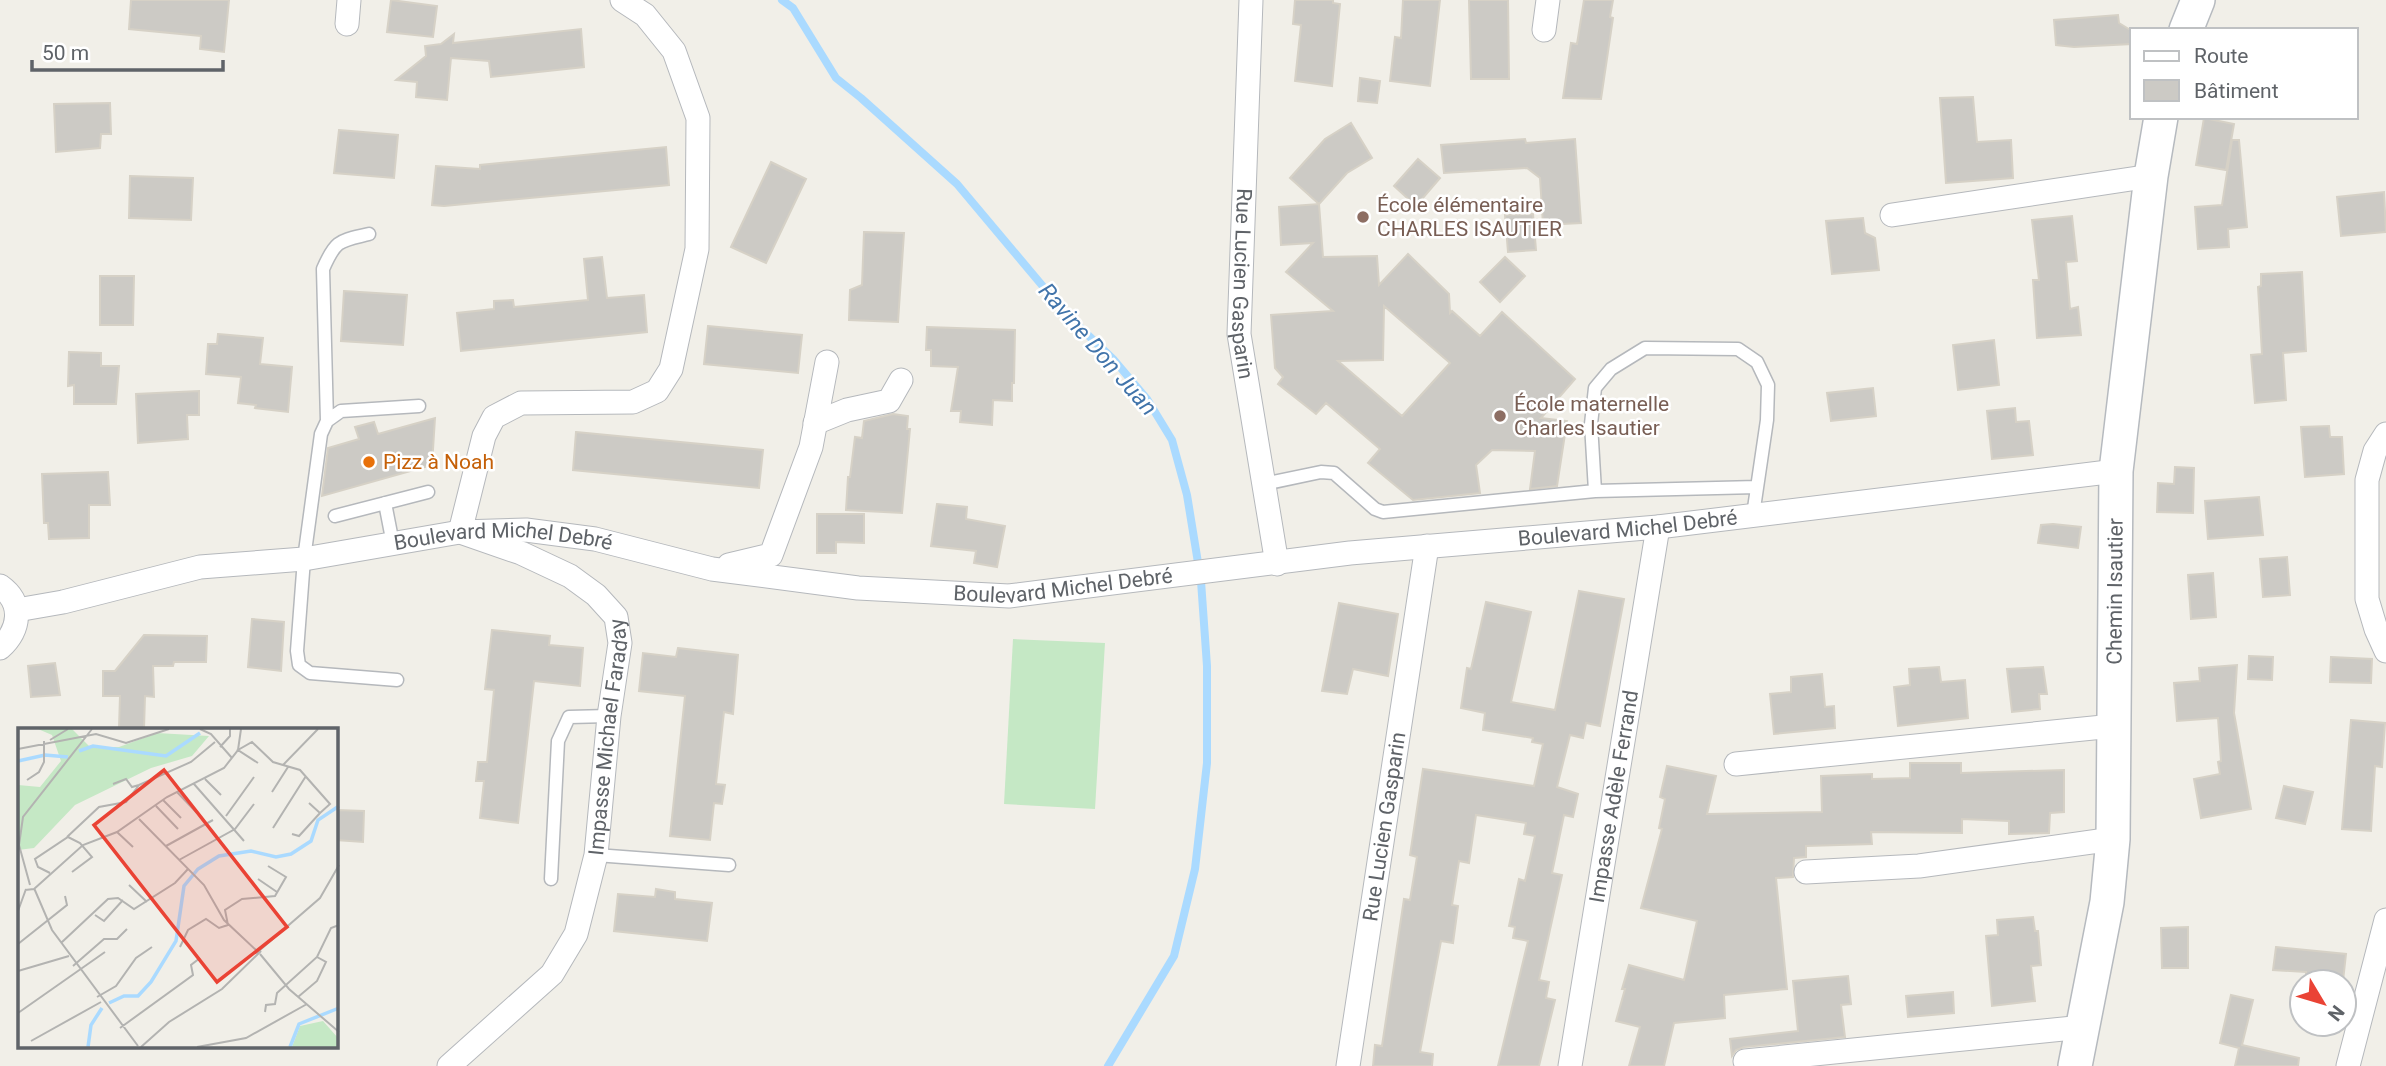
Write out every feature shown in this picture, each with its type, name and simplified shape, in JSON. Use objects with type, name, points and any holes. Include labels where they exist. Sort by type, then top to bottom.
[{"type":"main road","points":[[2187,28],[2198,0]]},
{"type":"main road","name":"Chemin Isautier","points":[[2075,1066],[2107,902],[2113,839],[2116,471],[2151,176],[2161,119]]},
{"type":"street","points":[[347,24],[349,0]]},
{"type":"street","points":[[460,532],[484,436],[494,417],[521,403],[633,402],[657,391],[671,369],[697,250],[698,118],[674,51],[645,15],[622,0]]},
{"type":"street","name":"Rue Lucien Gasparin","points":[[1251,0],[1240,334],[1276,564]]},
{"type":"street","points":[[1544,30],[1548,0]]},
{"type":"street","points":[[1892,215],[2151,176]]},
{"type":"street","points":[[712,569],[771,555],[811,447],[827,362]]},
{"type":"street","points":[[816,423],[847,410],[888,401],[901,380]]},
{"type":"street","points":[[2386,434],[2375,451],[2367,480],[2367,599],[2375,629],[2386,651]]},
{"type":"street","name":"Boulevard Michel Debré","points":[[17,610],[63,603],[200,567],[304,559],[460,532],[526,530],[595,539],[712,569],[858,588],[1009,596],[1350,553],[1658,527],[2116,471]]},
{"type":"street","name":"Impasse Adèle Ferrand","points":[[1570,1066],[1658,527]]},
{"type":"street","name":"Impasse Michael Faraday","points":[[449,1066],[552,974],[576,934],[596,855],[620,643],[615,617],[596,595],[570,576],[521,553],[460,532]]},
{"type":"street","name":"Rue Lucien Gasparin","points":[[1348,1066],[1427,546]]},
{"type":"street","points":[[0,586],[13,599],[17,610],[17,624],[11,638],[0,648]]},
{"type":"street","points":[[1736,764],[2113,726]]},
{"type":"street","points":[[1806,872],[1919,866],[2113,839]]},
{"type":"street","points":[[2348,1066],[2386,920]]},
{"type":"street","points":[[1745,1061],[2083,1027]]},
{"type":"lane","points":[[369,234],[340,241],[330,252],[323,269],[327,421],[321,434],[304,559],[297,651],[299,665],[310,673],[397,680]]},
{"type":"lane","points":[[1595,491],[1591,424],[1595,388],[1611,369],[1645,348],[1738,349],[1757,362],[1768,385],[1767,419],[1753,515]]},
{"type":"lane","points":[[327,421],[341,411],[419,406]]},
{"type":"lane","points":[[1264,484],[1321,472],[1334,473],[1375,509],[1383,512],[1595,491],[1757,487]]},
{"type":"lane","points":[[335,516],[428,492]]},
{"type":"lane","points":[[386,503],[393,544]]},
{"type":"lane","points":[[551,879],[558,741],[569,717],[610,716]]},
{"type":"lane","points":[[596,855],[729,865]]},
{"type":"green space","points":[[1013,639],[1105,643],[1095,809],[1004,804]]},
{"type":"building","points":[[131,0],[229,0],[224,52],[200,49],[201,36],[129,29]]},
{"type":"building","points":[[391,0],[437,6],[433,37],[387,32]]},
{"type":"building","points":[[1295,0],[1333,0],[1333,3],[1340,4],[1332,86],[1295,81],[1301,25],[1293,24]]},
{"type":"building","points":[[1403,0],[1440,0],[1430,86],[1390,81],[1395,37],[1401,38]]},
{"type":"building","points":[[1469,0],[1508,0],[1509,79],[1471,79]]},
{"type":"building","points":[[1584,0],[1613,0],[1610,17],[1613,18],[1601,99],[1563,98],[1571,43],[1577,44]]},
{"type":"building","points":[[2118,15],[2119,23],[2130,30],[2130,44],[2074,47],[2056,45],[2054,20]]},
{"type":"building","points":[[581,29],[584,67],[491,77],[489,61],[451,58],[447,100],[416,97],[417,82],[396,80],[426,56],[425,46],[441,44],[454,34],[453,43]]},
{"type":"building","points":[[1360,78],[1380,81],[1377,103],[1358,101]]},
{"type":"building","points":[[1973,97],[1977,142],[2011,140],[2013,178],[1946,183],[1940,98]]},
{"type":"building","points":[[110,103],[111,134],[101,134],[100,148],[56,152],[54,104]]},
{"type":"building","points":[[2204,119],[2234,124],[2226,170],[2196,165]]},
{"type":"building","points":[[1351,123],[1372,158],[1347,173],[1319,204],[1290,178],[1325,139]]},
{"type":"building","points":[[339,130],[398,135],[394,178],[334,173]]},
{"type":"building","points":[[1525,139],[1526,143],[1575,139],[1581,223],[1543,225],[1540,178],[1527,168],[1444,173],[1441,145]]},
{"type":"building","points":[[2232,140],[2239,140],[2247,227],[2228,229],[2229,247],[2198,249],[2195,207],[2222,205]]},
{"type":"building","points":[[666,147],[669,185],[432,205],[436,166],[480,169],[480,165]]},
{"type":"building","points":[[1418,159],[1440,178],[1416,206],[1394,186]]},
{"type":"building","points":[[771,162],[806,179],[766,263],[731,247]]},
{"type":"building","points":[[130,176],[193,178],[191,220],[129,218]]},
{"type":"building","points":[[2384,192],[2386,232],[2341,236],[2337,197]]},
{"type":"building","points":[[1319,204],[1323,257],[1377,256],[1379,285],[1408,254],[1449,294],[1450,313],[1452,311],[1480,336],[1502,312],[1575,379],[1541,418],[1567,421],[1557,486],[1530,489],[1535,451],[1492,450],[1476,465],[1480,493],[1413,500],[1368,463],[1380,449],[1326,403],[1316,414],[1278,384],[1283,377],[1275,368],[1271,315],[1333,311],[1286,272],[1313,243],[1281,245],[1279,207]],"holes":[[[1384,306],[1450,363],[1402,416],[1338,361],[1383,360]]]},
{"type":"building","points":[[1533,214],[1536,250],[1508,252],[1505,215]]},
{"type":"building","points":[[2072,216],[2077,261],[2066,262],[2070,309],[2078,307],[2081,335],[2037,338],[2033,280],[2039,280],[2032,220]]},
{"type":"building","points":[[1863,218],[1865,233],[1875,238],[1879,270],[1832,274],[1826,221]]},
{"type":"building","points":[[864,232],[904,233],[898,322],[849,320],[850,290],[862,285]]},
{"type":"building","points":[[602,257],[607,298],[644,295],[647,332],[461,351],[457,313],[494,309],[494,301],[513,300],[514,307],[588,300],[584,259]]},
{"type":"building","points":[[1505,257],[1525,276],[1500,302],[1480,282]]},
{"type":"building","points":[[2302,272],[2306,351],[2283,353],[2286,400],[2255,403],[2251,355],[2262,354],[2258,287],[2261,286],[2261,274]]},
{"type":"building","points":[[100,276],[134,276],[133,325],[100,325]]},
{"type":"building","points":[[344,291],[407,295],[403,345],[341,341]]},
{"type":"building","points":[[708,326],[802,335],[798,373],[704,364]]},
{"type":"building","points":[[927,327],[1015,330],[1012,401],[993,400],[992,425],[960,422],[961,411],[951,411],[958,367],[931,366],[931,350],[926,350]]},
{"type":"building","points":[[218,334],[263,338],[260,364],[292,367],[288,412],[238,403],[241,377],[206,374],[208,344],[217,344]]},
{"type":"building","points":[[1994,340],[1999,385],[1958,390],[1953,345]]},
{"type":"building","points":[[69,352],[101,353],[101,366],[119,366],[116,404],[74,404],[74,385],[68,386]]},
{"type":"building","points":[[1873,388],[1876,416],[1831,421],[1827,393]]},
{"type":"building","points":[[199,391],[199,415],[187,415],[188,439],[138,443],[136,394]]},
{"type":"building","points":[[2015,408],[2016,422],[2029,421],[2033,455],[1992,459],[1987,411]]},
{"type":"building","points":[[893,414],[908,416],[907,429],[910,429],[902,513],[846,510],[855,437],[862,438],[864,421]]},
{"type":"building","points":[[435,418],[432,465],[322,496],[328,448],[359,439],[355,427],[374,422],[378,434]]},
{"type":"building","points":[[2329,426],[2330,437],[2342,437],[2344,474],[2305,477],[2301,427]]},
{"type":"building","points":[[576,432],[763,450],[759,488],[573,470]]},
{"type":"building","points":[[2175,467],[2194,468],[2193,513],[2157,512],[2158,483],[2174,484]]},
{"type":"building","points":[[108,472],[110,505],[89,505],[89,538],[49,539],[48,523],[44,523],[42,474]]},
{"type":"building","points":[[2259,497],[2263,535],[2208,539],[2205,501]]},
{"type":"building","points":[[937,504],[967,507],[966,519],[1005,526],[997,567],[974,563],[976,551],[931,546]]},
{"type":"building","points":[[817,514],[864,514],[864,543],[836,542],[836,553],[817,553]]},
{"type":"building","points":[[2041,525],[2081,527],[2078,548],[2038,543]]},
{"type":"building","points":[[2287,557],[2290,595],[2263,597],[2260,559]]},
{"type":"building","points":[[2213,573],[2216,617],[2191,619],[2188,575]]},
{"type":"building","points":[[1579,591],[1624,599],[1600,726],[1586,723],[1583,738],[1570,735],[1557,787],[1578,794],[1573,817],[1564,815],[1552,873],[1562,875],[1539,980],[1549,982],[1546,998],[1555,1000],[1539,1066],[1498,1066],[1528,941],[1513,938],[1515,927],[1509,926],[1519,879],[1525,881],[1535,836],[1524,834],[1526,823],[1476,815],[1469,863],[1459,861],[1452,905],[1458,906],[1453,943],[1441,941],[1420,1052],[1433,1054],[1432,1066],[1373,1066],[1375,1045],[1382,1046],[1404,899],[1410,900],[1417,857],[1410,855],[1423,769],[1534,786],[1543,744],[1532,742],[1533,738],[1483,730],[1485,713],[1461,708],[1467,668],[1471,669],[1486,602],[1531,612],[1511,702],[1555,710]]},
{"type":"building","points":[[1339,603],[1398,614],[1388,676],[1353,669],[1347,694],[1322,691]]},
{"type":"building","points":[[252,619],[284,622],[281,671],[248,667]]},
{"type":"building","points":[[492,630],[550,636],[549,645],[583,648],[580,686],[534,681],[518,823],[480,818],[484,781],[476,781],[478,762],[487,762],[494,690],[485,689]]},
{"type":"building","points":[[144,635],[207,636],[206,662],[174,662],[173,666],[153,666],[154,697],[145,696],[144,728],[119,728],[120,696],[103,696],[103,671],[115,671]]},
{"type":"building","points":[[678,648],[738,655],[733,714],[724,712],[716,784],[725,785],[722,804],[714,803],[710,840],[670,836],[685,696],[639,691],[643,653],[676,657]]},
{"type":"building","points":[[2249,656],[2273,657],[2272,680],[2248,679]]},
{"type":"building","points":[[2331,657],[2372,659],[2371,683],[2330,682]]},
{"type":"building","points":[[55,663],[60,695],[31,697],[28,666]]},
{"type":"building","points":[[2237,665],[2234,713],[2251,809],[2201,818],[2194,779],[2220,774],[2218,718],[2177,721],[2174,683],[2200,681],[2199,668]]},
{"type":"building","points":[[1939,667],[1941,682],[1965,680],[1968,718],[1898,726],[1894,687],[1910,685],[1909,669]]},
{"type":"building","points":[[2043,667],[2047,694],[2039,694],[2040,709],[2012,712],[2007,669]]},
{"type":"building","points":[[1822,674],[1825,707],[1834,706],[1835,728],[1774,734],[1770,694],[1791,692],[1791,677]]},
{"type":"building","points":[[2351,720],[2385,723],[2382,767],[2375,766],[2371,831],[2342,829]]},
{"type":"building","points":[[1910,763],[1961,763],[1961,773],[2064,770],[2064,812],[2050,813],[2049,833],[2009,834],[2009,821],[1962,819],[1962,833],[1871,832],[1872,844],[1806,846],[1806,857],[1794,858],[1793,877],[1776,878],[1787,989],[1724,995],[1725,1018],[1674,1023],[1664,1066],[1629,1066],[1640,1027],[1616,1021],[1629,965],[1684,980],[1697,921],[1641,908],[1662,829],[1659,828],[1665,799],[1660,797],[1667,766],[1716,776],[1707,814],[1822,812],[1821,776],[1872,774],[1872,779],[1910,778]]},
{"type":"building","points":[[2284,786],[2313,792],[2305,824],[2276,818]]},
{"type":"building","points":[[338,810],[364,811],[363,842],[338,840]]},
{"type":"building","points":[[656,889],[675,892],[675,899],[712,903],[707,941],[614,931],[618,894],[655,897]]},
{"type":"building","points":[[2033,917],[2035,931],[2038,931],[2041,965],[2031,966],[2035,1001],[1992,1006],[1986,936],[1998,935],[1997,920]]},
{"type":"building","points":[[2188,927],[2188,968],[2162,968],[2161,928]]},
{"type":"building","points":[[2276,947],[2346,954],[2344,968],[2273,970]]},
{"type":"building","points":[[1848,976],[1851,1004],[1841,1005],[1845,1037],[1744,1047],[1736,1050],[1732,1056],[1730,1039],[1798,1031],[1793,981]]},
{"type":"building","points":[[1953,992],[1954,1013],[1908,1017],[1906,996]]},
{"type":"building","points":[[2231,995],[2253,1000],[2242,1045],[2299,1058],[2298,1066],[2235,1066],[2239,1048],[2220,1043]]},
{"type":"waterway","name":"Ravine Don Juan","points":[[782,0],[793,8],[836,78],[957,184],[1067,315],[1114,360],[1147,399],[1172,440],[1187,495],[1201,581],[1207,666],[1207,763],[1195,869],[1174,956],[1108,1066]]},
{"type":"place","name":"École élémentaire CHARLES ISAUTIER","points":[[1363,217]]},
{"type":"place","name":"École maternelle Charles Isautier","points":[[1500,416]]},
{"type":"place","name":"Pizz à Noah","points":[[369,462]]}]
